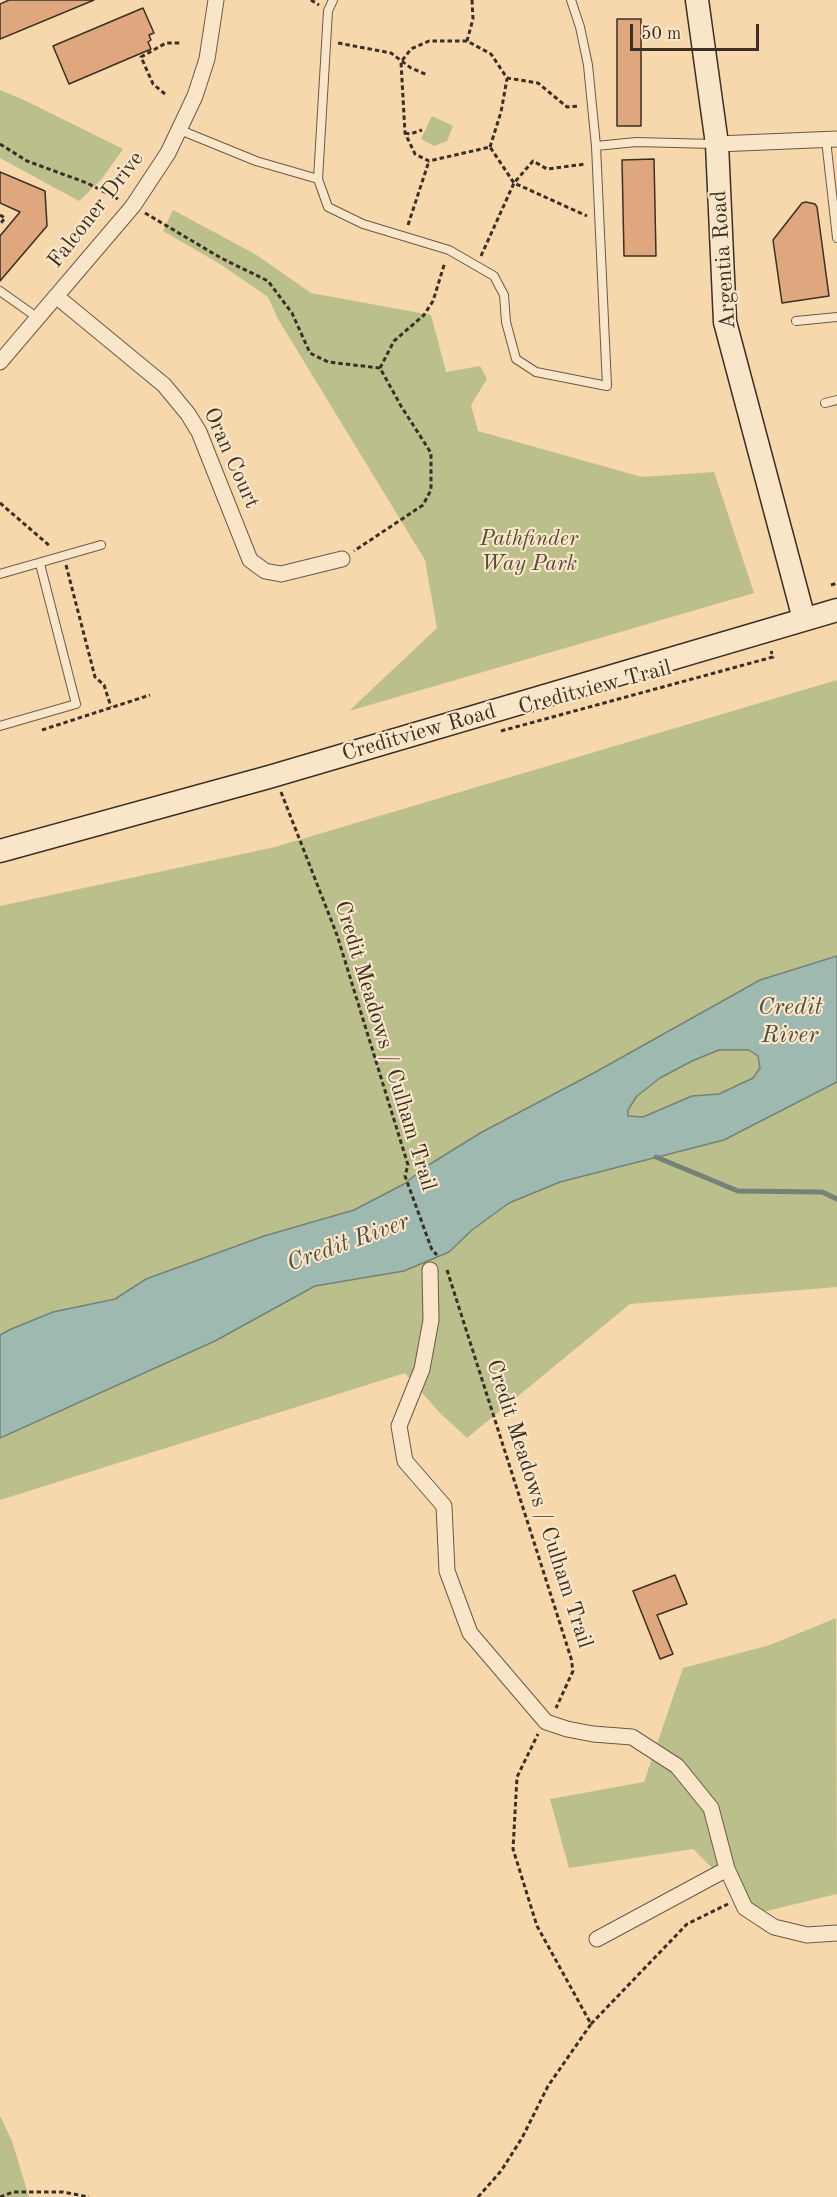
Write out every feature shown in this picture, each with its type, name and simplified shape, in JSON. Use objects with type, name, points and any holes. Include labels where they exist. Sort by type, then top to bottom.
[{"type":"main road","name":"Argentia Road","points":[[697,0],[717,144],[725,322],[804,619]]},
{"type":"main road","name":"Creditview Road","points":[[0,851],[269,777],[837,610]]},
{"type":"street","name":"Falconer Drive","points":[[0,362],[133,206],[153,178],[180,130],[195,96],[207,60],[216,0]]},
{"type":"street","points":[[717,144],[831,140]]},
{"type":"street","name":"Oran Court","points":[[56,296],[164,385],[189,414],[199,432],[250,560],[265,571],[281,574],[342,559]]},
{"type":"street","points":[[430,1270],[432,1320],[422,1369],[399,1426],[405,1461],[444,1506],[447,1571],[470,1633],[546,1722],[593,1734],[632,1737],[677,1766],[711,1808],[727,1869],[745,1908],[774,1927],[807,1935],[837,1933]]},
{"type":"street","points":[[597,1939],[727,1869]]},
{"type":"lane","points":[[333,0],[328,11],[318,179],[328,207],[363,224],[449,250],[494,276],[504,295],[506,322],[516,359],[536,372],[607,386],[596,146],[588,65],[580,27],[571,0]]},
{"type":"lane","points":[[180,130],[256,161],[318,179]]},
{"type":"lane","points":[[831,140],[837,238]]},
{"type":"lane","points":[[596,146],[636,142],[717,144]]},
{"type":"lane","points":[[0,291],[38,318]]},
{"type":"lane","points":[[796,321],[837,317]]},
{"type":"lane","points":[[825,403],[837,400]]},
{"type":"lane","points":[[0,574],[101,545]]},
{"type":"lane","points":[[0,726],[76,704],[40,564]]},
{"type":"path","points":[[467,41],[473,19],[472,0]]},
{"type":"path","points":[[326,40],[391,53],[401,62],[427,75]]},
{"type":"path","points":[[429,41],[467,41],[491,54],[507,78],[501,112],[490,147],[429,161],[415,154],[405,133],[401,62],[411,49],[429,41]]},
{"type":"path","points":[[165,94],[153,84],[141,57],[166,43],[181,43]]},
{"type":"path","points":[[507,78],[538,83],[567,107],[591,105]]},
{"type":"path","points":[[405,133],[410,134],[422,130]]},
{"type":"path","points":[[0,144],[27,161],[87,183],[133,206],[221,258],[267,281],[291,313],[310,353],[328,362],[380,368]]},
{"type":"path","points":[[490,147],[514,183],[599,221]]},
{"type":"path","points":[[404,237],[429,161]]},
{"type":"path","points":[[477,266],[514,183],[533,161],[547,169],[596,162]]},
{"type":"path","points":[[0,215],[6,218],[0,224]]},
{"type":"path","points":[[380,368],[394,341],[424,315],[433,301],[449,250]]},
{"type":"path","points":[[342,559],[423,505],[431,490],[431,453],[380,368]]},
{"type":"path","points":[[0,503],[62,557],[68,570],[95,676],[104,685],[111,707]]},
{"type":"path","points":[[831,585],[837,583]]},
{"type":"path","name":"Creditview Trail","points":[[499,732],[773,657],[771,651]]},
{"type":"path","points":[[42,730],[150,695]]},
{"type":"path","name":"Credit Meadows / Culham Trail","points":[[281,791],[338,935],[408,1166],[405,1176],[432,1250],[444,1262],[571,1658],[573,1671],[562,1698],[538,1733],[518,1777],[513,1849],[537,1926],[591,2025]]},
{"type":"path","points":[[478,2197],[501,2171],[522,2138],[548,2086],[591,2025],[687,1924],[741,1898]]},
{"type":"path","points":[[0,2197],[12,2192],[63,2192],[89,2197]]},
{"type":"green space","points":[[0,90],[123,149],[101,180],[79,201],[0,158]]},
{"type":"green space","points":[[432,116],[453,126],[447,141],[434,146],[421,139]]},
{"type":"green space","name":"Pathfinder Way Park","points":[[173,210],[255,254],[311,293],[431,315],[446,372],[480,366],[487,379],[471,405],[478,431],[642,477],[714,472],[754,593],[349,711],[437,628],[425,560],[278,319],[268,297],[220,264],[163,231]]},
{"type":"green space","points":[[837,680],[837,1287],[630,1304],[467,1438],[438,1411],[405,1373],[0,1500],[0,906],[275,847]]},
{"type":"green space","points":[[836,1618],[837,1894],[758,1913],[693,1849],[569,1868],[550,1799],[644,1782],[683,1668],[770,1645]]},
{"type":"green space","points":[[0,2116],[12,2141],[29,2197],[0,2197]]},
{"type":"water","name":"Credit River","points":[[837,956],[837,1082],[724,1140],[560,1182],[509,1203],[472,1230],[449,1252],[404,1271],[315,1286],[215,1341],[0,1438],[0,1335],[53,1312],[115,1299],[146,1279],[264,1236],[354,1210],[404,1184],[427,1166],[482,1132],[592,1074],[760,980]],"holes":[[[719,1050],[749,1050],[758,1056],[760,1068],[753,1078],[719,1094],[692,1096],[643,1117],[628,1116],[628,1110],[637,1096],[660,1078]]]},
{"type":"building","points":[[9,0],[94,0],[0,39],[0,4]]},
{"type":"building","points":[[143,8],[154,33],[149,35],[151,40],[148,42],[151,49],[69,84],[53,46]]},
{"type":"building","points":[[617,19],[641,19],[641,126],[617,126]]},
{"type":"building","points":[[654,159],[656,256],[624,256],[622,160]]},
{"type":"building","points":[[0,172],[45,191],[47,226],[0,281],[0,236],[20,212],[0,203]]},
{"type":"building","points":[[802,203],[815,204],[817,207],[829,296],[782,303],[773,240]]},
{"type":"building","points":[[675,1575],[687,1604],[657,1615],[673,1654],[660,1659],[633,1591]]},
{"type":"waterway","points":[[656,1157],[738,1191],[822,1192],[837,1199]]}]
